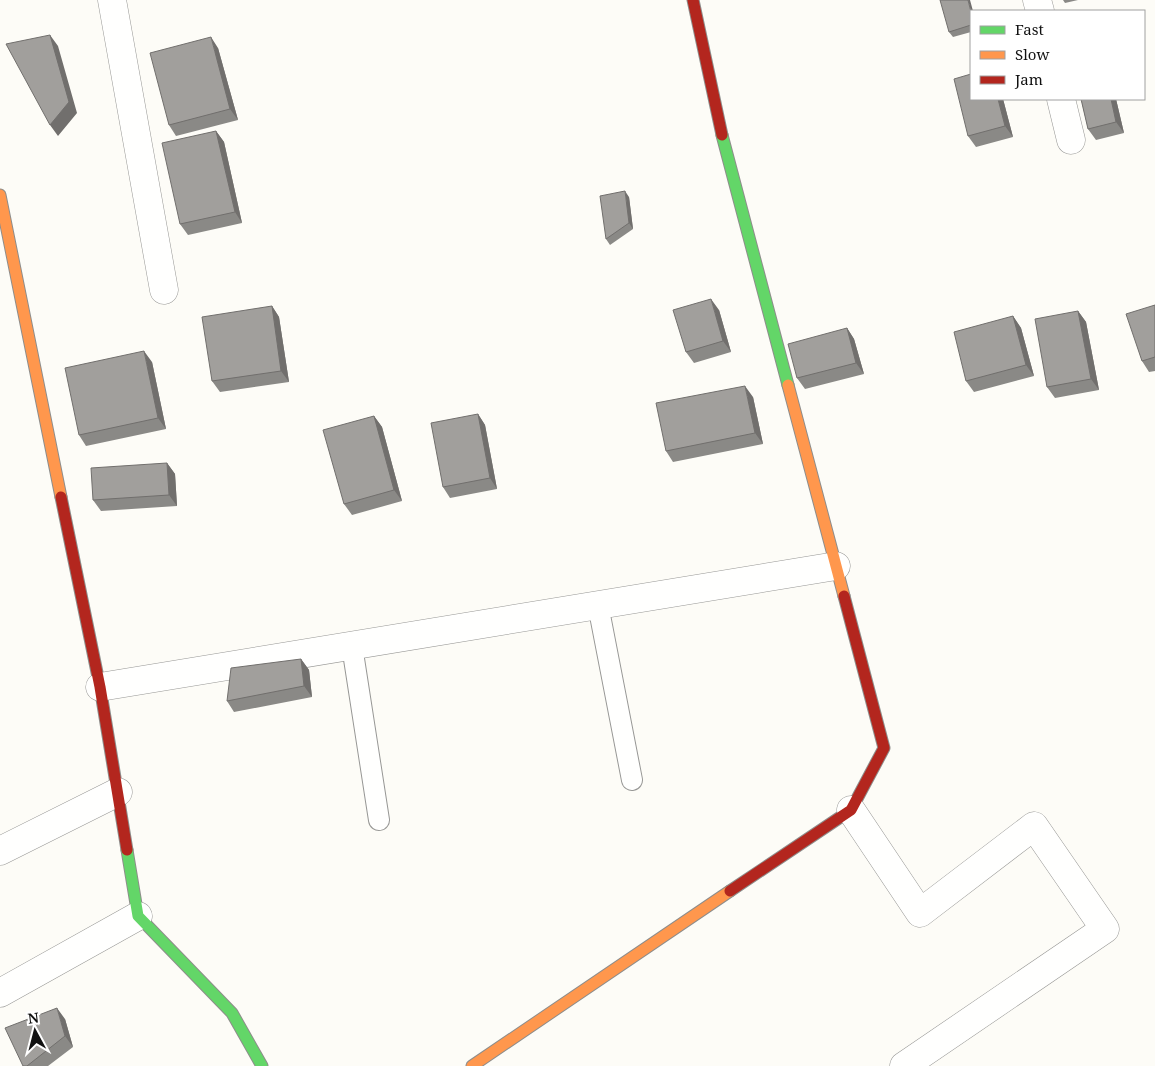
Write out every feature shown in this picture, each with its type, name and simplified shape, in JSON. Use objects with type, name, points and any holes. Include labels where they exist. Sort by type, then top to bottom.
[{"type":"street","points":[[112,0],[164,290]]},
{"type":"street","points":[[472,1066],[851,810],[884,748],[723,138],[693,0]]},
{"type":"street","points":[[1061,100],[1072,140]]},
{"type":"street","points":[[0,195],[100,687],[138,916],[232,1013],[262,1066]]},
{"type":"street","points":[[100,687],[836,566]]},
{"type":"street","points":[[0,851],[118,792]]},
{"type":"street","points":[[851,810],[920,913],[1034,826],[1105,929],[904,1066]]},
{"type":"street","points":[[0,992],[138,916]]},
{"type":"lane","points":[[598,604],[632,780]]},
{"type":"lane","points":[[352,646],[379,820]]},
{"type":"building","points":[[940,0],[968,0],[970,10],[970,25],[949,32]]},
{"type":"building","points":[[50,35],[69,102],[50,125],[6,44]]},
{"type":"building","points":[[211,37],[230,109],[169,125],[150,53]]},
{"type":"building","points":[[970,74],[970,100],[998,100],[1005,126],[968,136],[954,79]]},
{"type":"building","points":[[1081,100],[1111,100],[1116,122],[1088,129]]},
{"type":"building","points":[[216,131],[235,212],[180,224],[162,143]]},
{"type":"building","points":[[625,191],[629,223],[606,239],[600,196]]},
{"type":"building","points":[[711,299],[723,341],[686,352],[673,310]]},
{"type":"building","points":[[1155,305],[1155,357],[1142,361],[1126,314]]},
{"type":"building","points":[[272,306],[281,371],[212,381],[202,317]]},
{"type":"building","points":[[1078,311],[1091,379],[1047,387],[1035,319]]},
{"type":"building","points":[[1013,316],[1026,365],[966,381],[954,332]]},
{"type":"building","points":[[847,328],[856,363],[797,378],[788,344]]},
{"type":"building","points":[[144,351],[158,418],[79,435],[65,368]]},
{"type":"building","points":[[745,386],[755,433],[666,451],[656,403]]},
{"type":"building","points":[[478,414],[490,478],[443,487],[431,423]]},
{"type":"building","points":[[374,416],[394,490],[344,504],[323,430]]},
{"type":"building","points":[[167,463],[169,495],[93,500],[91,468]]},
{"type":"building","points":[[301,659],[304,686],[227,701],[231,668]]},
{"type":"building","points":[[57,1008],[65,1036],[27,1066],[23,1066],[5,1028]]},
{"type":"traffic: fast","points":[[722,135],[788,385]]},
{"type":"traffic: fast","points":[[127,850],[138,916],[232,1013],[262,1066]]},
{"type":"traffic: slow","points":[[0,195],[61,497]]},
{"type":"traffic: slow","points":[[788,385],[844,596]]},
{"type":"traffic: slow","points":[[472,1066],[730,891]]},
{"type":"traffic: jam","points":[[693,0],[722,135]]},
{"type":"traffic: jam","points":[[61,497],[100,687],[127,850]]},
{"type":"traffic: jam","points":[[730,891],[851,810],[884,748],[844,596]]}]
